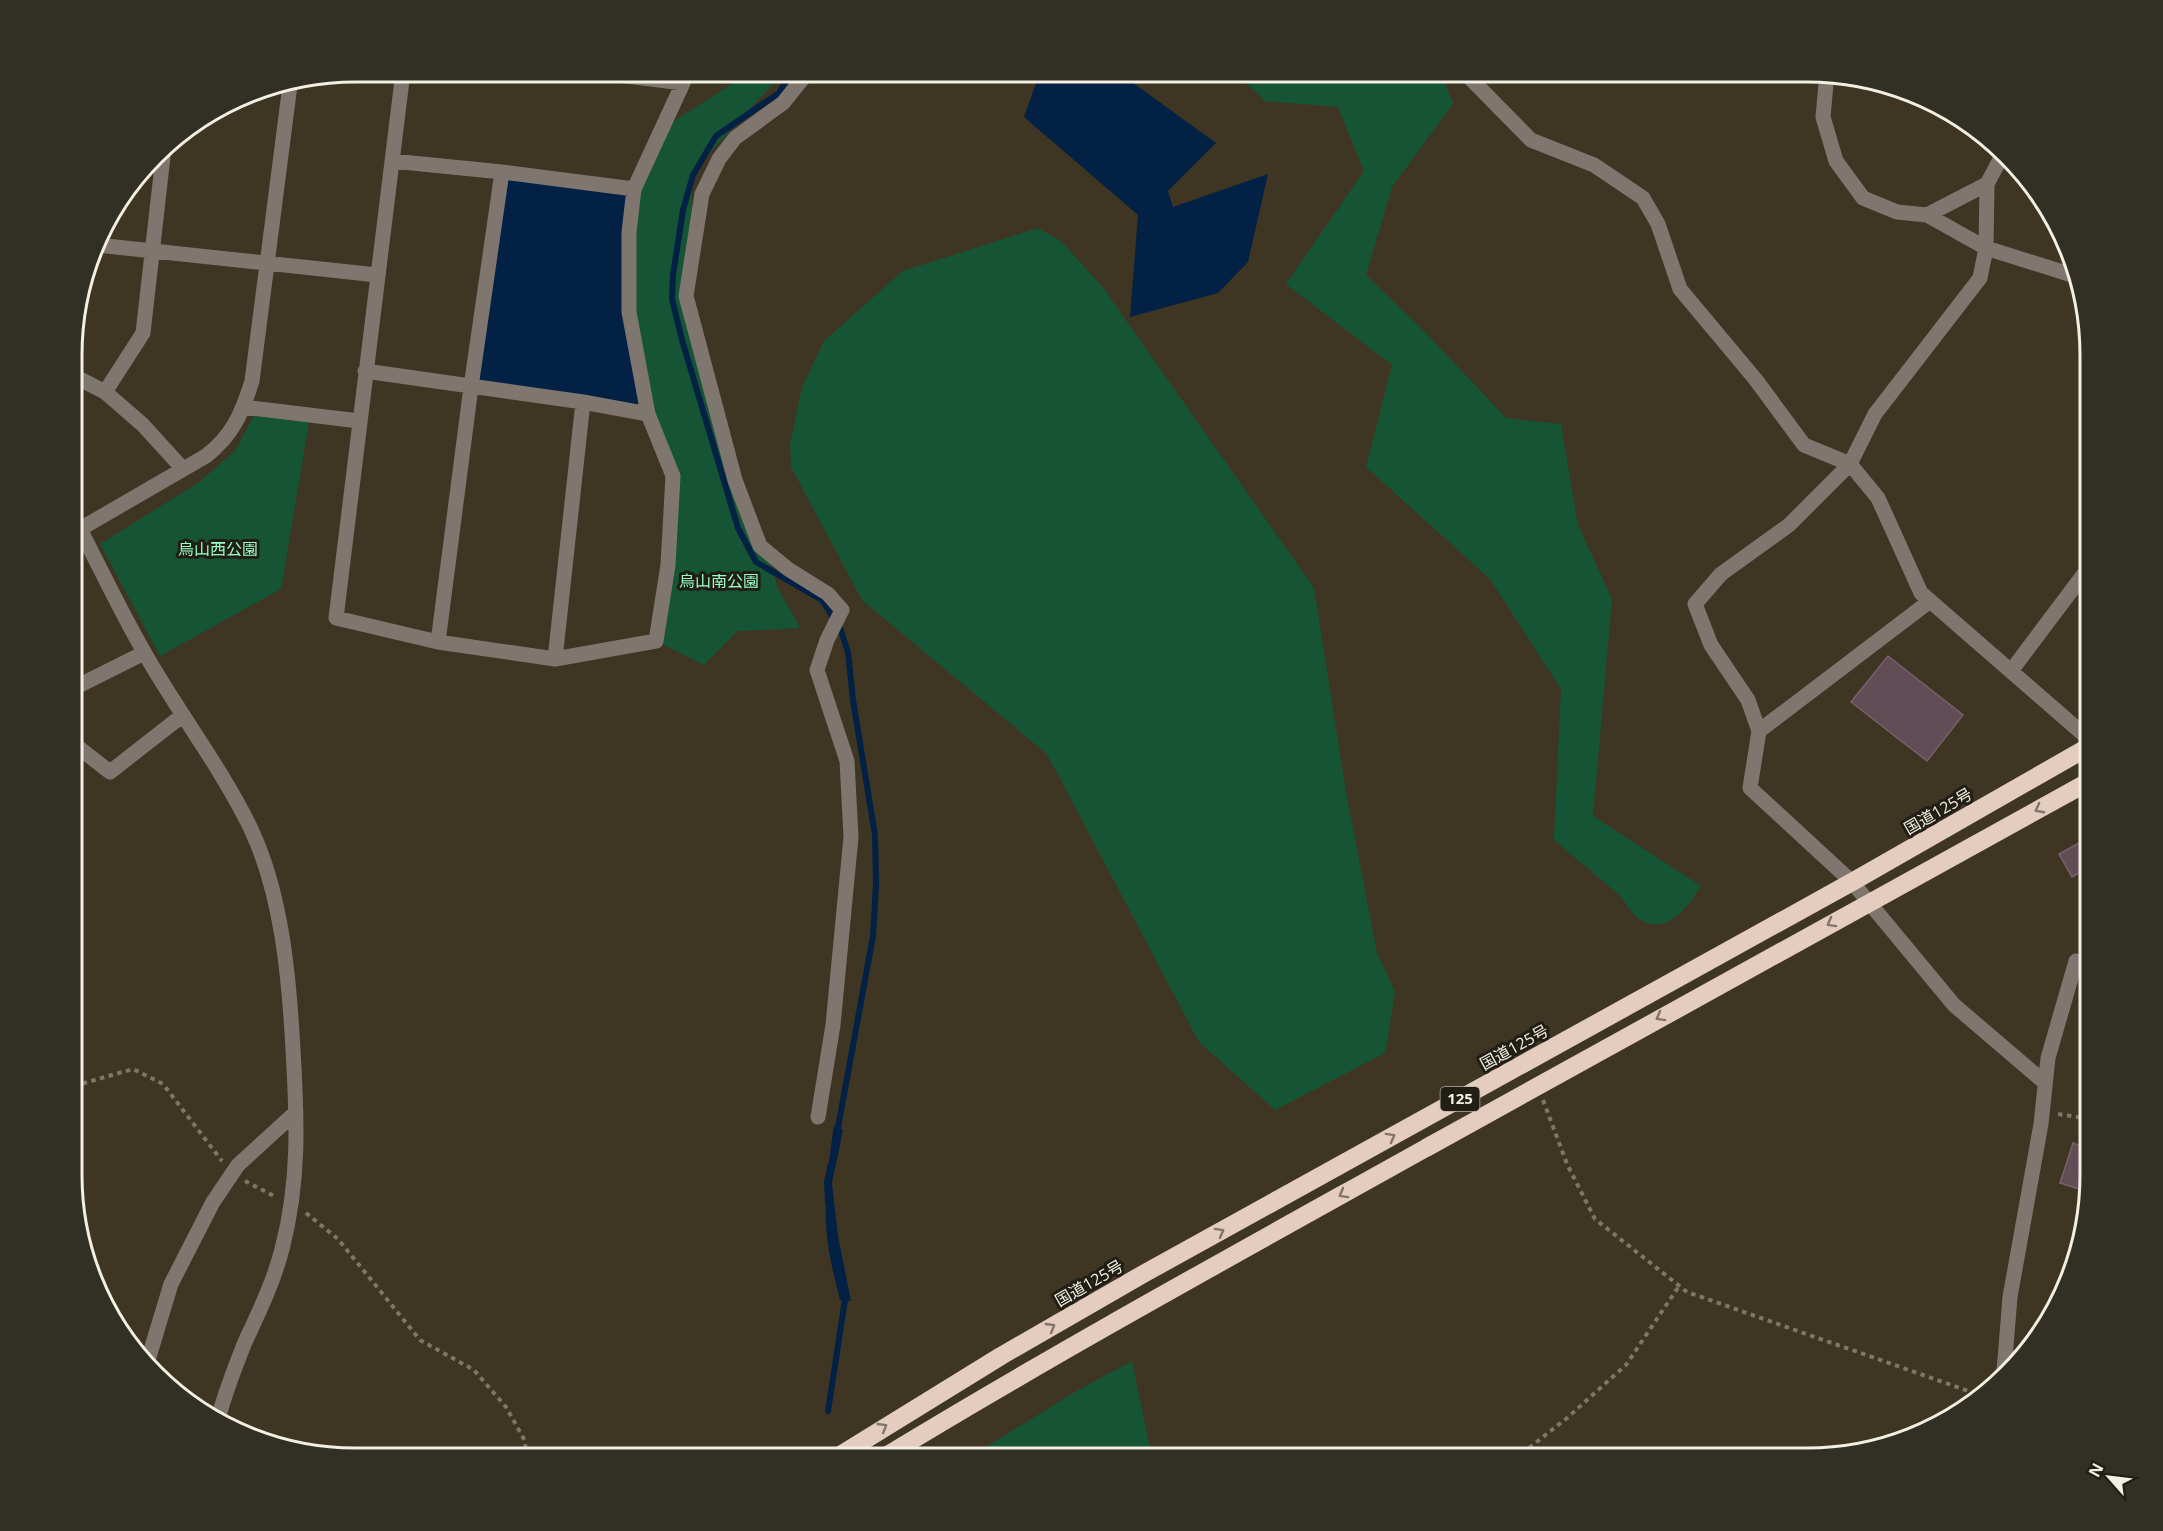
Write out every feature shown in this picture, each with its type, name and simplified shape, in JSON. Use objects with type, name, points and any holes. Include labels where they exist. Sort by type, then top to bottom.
[{"type":"highway","name":"国道125号","points":[[852,1448],[992,1362],[1135,1279],[1852,882],[2080,752]]},
{"type":"highway","name":"125","points":[[899,1448],[1016,1377],[1868,902],[2080,786]]},
{"type":"street","points":[[402,82],[336,618],[438,642],[555,659],[656,641],[668,565],[673,476],[648,414],[629,312],[628,232],[634,189],[681,82]]},
{"type":"street","points":[[800,82],[783,103],[735,138],[719,159],[702,194],[686,296],[735,480],[760,546],[788,569],[828,594],[842,610],[827,639],[817,670],[847,761],[851,837],[833,1025],[818,1117]]},
{"type":"street","points":[[1474,82],[1532,140],[1594,165],[1643,198],[1658,224],[1680,289],[1756,380],[1804,445],[1850,464],[1878,498],[1921,593],[2080,731]]},
{"type":"street","points":[[1826,83],[1823,117],[1836,161],[1863,198],[1897,212],[1928,215],[1986,248],[2068,274]]},
{"type":"street","points":[[82,522],[206,456],[221,444],[232,430],[244,407],[252,381],[289,91]]},
{"type":"street","points":[[392,161],[634,189]]},
{"type":"street","points":[[1999,162],[1987,184],[1986,248],[1980,278],[1875,414],[1850,464],[1789,525],[1721,574],[1695,604],[1711,645],[1748,700],[1759,731],[1750,788],[1852,882],[1954,1005],[2044,1082]]},
{"type":"street","points":[[105,392],[143,333],[162,164]]},
{"type":"street","points":[[438,642],[502,172]]},
{"type":"street","points":[[1928,215],[1987,184]]},
{"type":"street","points":[[106,246],[377,275]]},
{"type":"street","points":[[366,371],[583,402],[648,414]]},
{"type":"street","points":[[82,380],[105,392],[143,425],[183,469]]},
{"type":"street","points":[[555,659],[583,402]]},
{"type":"street","points":[[244,407],[359,421]]},
{"type":"street","points":[[82,535],[144,653],[237,802],[252,831],[269,877],[285,951],[296,1112],[296,1169],[291,1205],[276,1270],[244,1346],[220,1413]]},
{"type":"street","points":[[2011,671],[2080,579]]},
{"type":"street","points":[[1759,731],[1930,601]]},
{"type":"street","points":[[82,684],[144,653]]},
{"type":"street","points":[[82,750],[110,772],[183,715]]},
{"type":"street","points":[[2005,1363],[2010,1297],[2042,1112],[2048,1058],[2076,961]]},
{"type":"street","points":[[150,1355],[171,1284],[213,1202],[238,1165],[296,1112]]},
{"type":"path","points":[[82,1084],[133,1069],[163,1084],[232,1174],[308,1214],[338,1239],[420,1340],[474,1370],[506,1407],[525,1441],[525,1448]]},
{"type":"path","points":[[1536,1087],[1544,1101],[1567,1164],[1595,1219],[1687,1292],[1973,1393]]},
{"type":"path","points":[[2042,1112],[2080,1118]]},
{"type":"path","points":[[1529,1448],[1567,1418],[1626,1365],[1679,1286]]},
{"type":"green space","name":"烏山南公園","points":[[735,82],[775,82],[692,172],[692,325],[778,588],[800,628],[738,631],[704,665],[656,641],[673,476],[648,414],[629,312],[634,189],[663,128]]},
{"type":"green space","points":[[1245,82],[1445,82],[1453,104],[1392,187],[1366,275],[1424,331],[1506,418],[1561,424],[1578,525],[1612,599],[1593,816],[1701,886],[1683,910],[1668,922],[1649,924],[1639,919],[1618,894],[1554,840],[1561,689],[1490,579],[1366,467],[1392,365],[1286,284],[1364,171],[1338,107],[1265,101]]},
{"type":"green space","points":[[1038,228],[1062,242],[1104,289],[1314,588],[1346,792],[1377,953],[1395,992],[1385,1053],[1275,1110],[1199,1042],[1047,754],[862,600],[791,467],[790,444],[802,387],[824,341],[903,271]]},
{"type":"green space","name":"烏山西公園","points":[[254,415],[309,422],[281,589],[160,656],[100,544],[198,483],[235,451]]},
{"type":"green space","points":[[1132,1361],[1150,1448],[985,1448],[1075,1392]]},
{"type":"water","points":[[1036,82],[1132,82],[1216,143],[1168,191],[1173,207],[1268,174],[1248,262],[1218,293],[1130,317],[1138,215],[1024,117]]},
{"type":"water","points":[[505,170],[640,190],[622,274],[650,408],[475,383]]},
{"type":"water","points":[[834,1125],[843,1130],[832,1183],[838,1236],[851,1301],[840,1300],[827,1236],[826,1195]]},
{"type":"building","points":[[1888,656],[1963,715],[1927,761],[1851,702]]},
{"type":"building","points":[[2080,842],[2080,873],[2072,877],[2059,854]]},
{"type":"building","points":[[2073,1143],[2080,1145],[2079,1189],[2060,1183]]},
{"type":"waterway","points":[[785,82],[779,93],[716,136],[693,175],[683,210],[673,275],[672,299],[738,528],[756,562],[822,600],[840,628],[848,652],[853,700],[875,835],[876,885],[873,936],[837,1133]]},
{"type":"waterway","points":[[828,1201],[827,1182],[831,1164]]},
{"type":"waterway","points":[[828,1411],[846,1293]]}]
